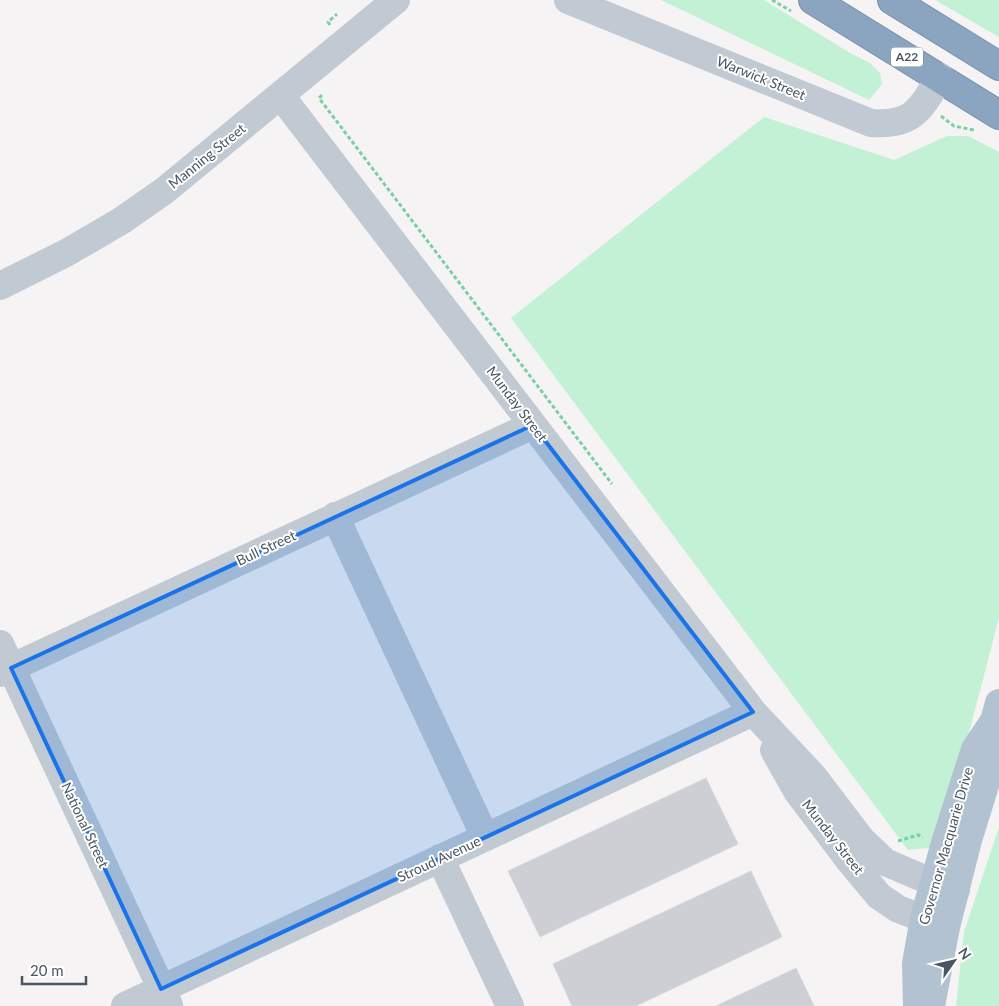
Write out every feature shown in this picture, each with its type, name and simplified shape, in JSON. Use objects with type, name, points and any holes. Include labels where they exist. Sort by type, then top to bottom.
[{"type":"highway","name":"A22","points":[[813,0],[940,77],[989,123]]},
{"type":"highway","points":[[892,0],[999,66]]},
{"type":"main road","name":"Governor Macquarie Drive","points":[[917,1006],[916,964],[935,923],[945,886],[968,840],[995,752],[996,712]]},
{"type":"main road","name":"Governor Macquarie Drive","points":[[931,1006],[935,923]]},
{"type":"street","name":"Manning Street","points":[[0,286],[66,253],[120,222],[164,191],[396,0]]},
{"type":"street","name":"Warwick Street","points":[[568,0],[871,123],[897,122],[908,118],[924,103],[940,77]]},
{"type":"street","name":"Munday Street","points":[[281,96],[753,712],[813,776],[861,839],[885,862],[945,886]]},
{"type":"street","name":"Bull Street","points":[[4,662],[335,516],[533,425]]},
{"type":"street","points":[[335,516],[485,837]]},
{"type":"street","name":"National Street","points":[[4,662],[165,998]]},
{"type":"street","name":"Munday Street","points":[[753,712],[797,791],[849,860],[880,896],[898,909],[935,923]]},
{"type":"street","name":"Stroud Avenue","points":[[125,1006],[165,998],[440,858],[753,712]]},
{"type":"street","points":[[440,858],[510,1006]]},
{"type":"path","points":[[326,92],[319,98],[617,492]]},
{"type":"path","points":[[948,121],[954,126],[989,123]]},
{"type":"path","points":[[893,841],[904,840],[918,835]]},
{"type":"highlighted area","points":[[533,425],[753,712],[161,989],[11,668]]},
{"type":"green space","points":[[661,0],[764,0],[850,53],[870,63],[880,73],[882,84],[869,100]]},
{"type":"green space","points":[[935,0],[999,0],[999,37]]},
{"type":"green space","points":[[764,117],[894,160],[947,136],[968,136],[999,152],[999,618],[939,847],[908,850],[511,318]]},
{"type":"green space","points":[[999,827],[999,1006],[956,1006],[964,932]]},
{"type":"building","points":[[706,778],[738,844],[540,937],[508,871]]},
{"type":"building","points":[[751,871],[782,937],[636,1006],[572,1006],[553,964]]},
{"type":"building","points":[[796,968],[814,1006],[716,1006]]}]
